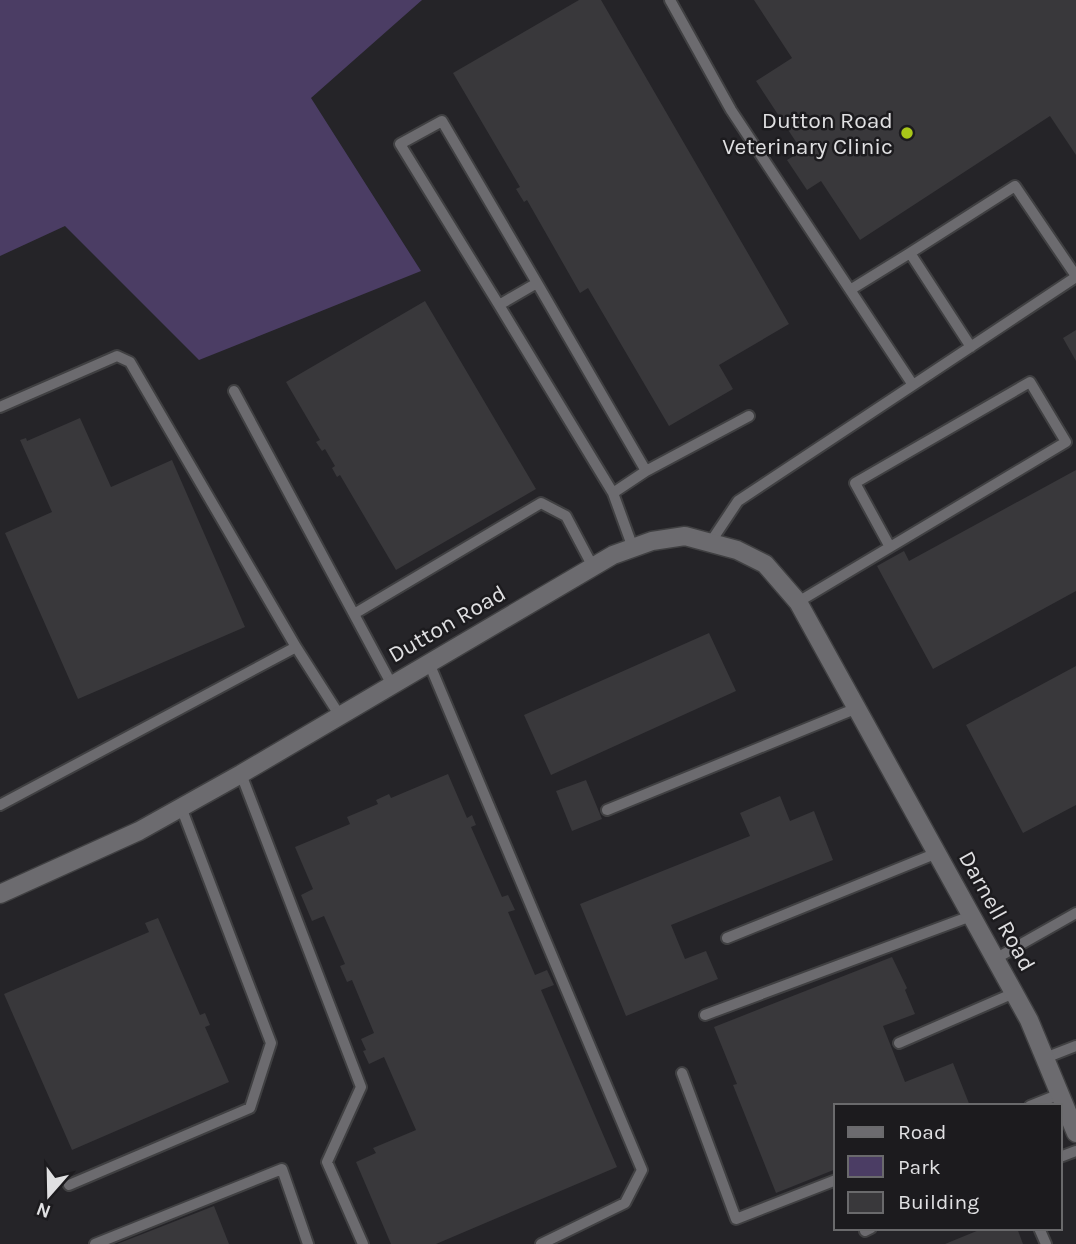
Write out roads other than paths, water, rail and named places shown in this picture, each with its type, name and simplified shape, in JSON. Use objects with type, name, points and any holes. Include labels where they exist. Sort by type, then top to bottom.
[{"type":"street","name":"Dutton Road","points":[[0,894],[139,831],[613,555],[652,541],[685,536],[737,550],[765,564],[798,602],[860,714]]},
{"type":"street","name":"Darnell Road","points":[[860,714],[1029,1020],[1076,1133]]},
{"type":"lane","points":[[670,0],[731,110],[913,385]]},
{"type":"lane","points":[[632,548],[613,492],[400,144],[442,121],[646,471]]},
{"type":"lane","points":[[710,543],[738,501],[1076,277],[1015,186],[850,290]]},
{"type":"lane","points":[[910,253],[971,347]]},
{"type":"lane","points":[[499,305],[537,284]]},
{"type":"lane","points":[[0,407],[117,356],[130,362],[296,647],[340,716]]},
{"type":"lane","points":[[798,602],[1066,442],[1030,382],[855,483],[890,547]]},
{"type":"lane","points":[[234,391],[392,685]]},
{"type":"lane","points":[[613,492],[646,471],[749,416]]},
{"type":"lane","points":[[354,614],[541,503],[566,516],[593,567]]},
{"type":"lane","points":[[0,806],[296,647]]},
{"type":"lane","points":[[429,663],[642,1170],[625,1203],[541,1244]]},
{"type":"lane","points":[[607,810],[860,714]]},
{"type":"lane","points":[[241,774],[361,1087],[327,1162],[363,1244]]},
{"type":"lane","points":[[69,1185],[250,1108],[271,1043],[181,807]]},
{"type":"lane","points":[[727,938],[937,853]]},
{"type":"lane","points":[[995,959],[1076,913]]},
{"type":"lane","points":[[705,1015],[971,916]]},
{"type":"lane","points":[[899,1043],[1014,993]]},
{"type":"lane","points":[[1045,1058],[1076,1046]]},
{"type":"lane","points":[[682,1073],[736,1219],[834,1181]]},
{"type":"lane","points":[[1035,1104],[1060,1094]]},
{"type":"lane","points":[[95,1244],[282,1169],[308,1244]]},
{"type":"place","name":"Dutton Road Veterinary Clinic","points":[[907,133]]}]
